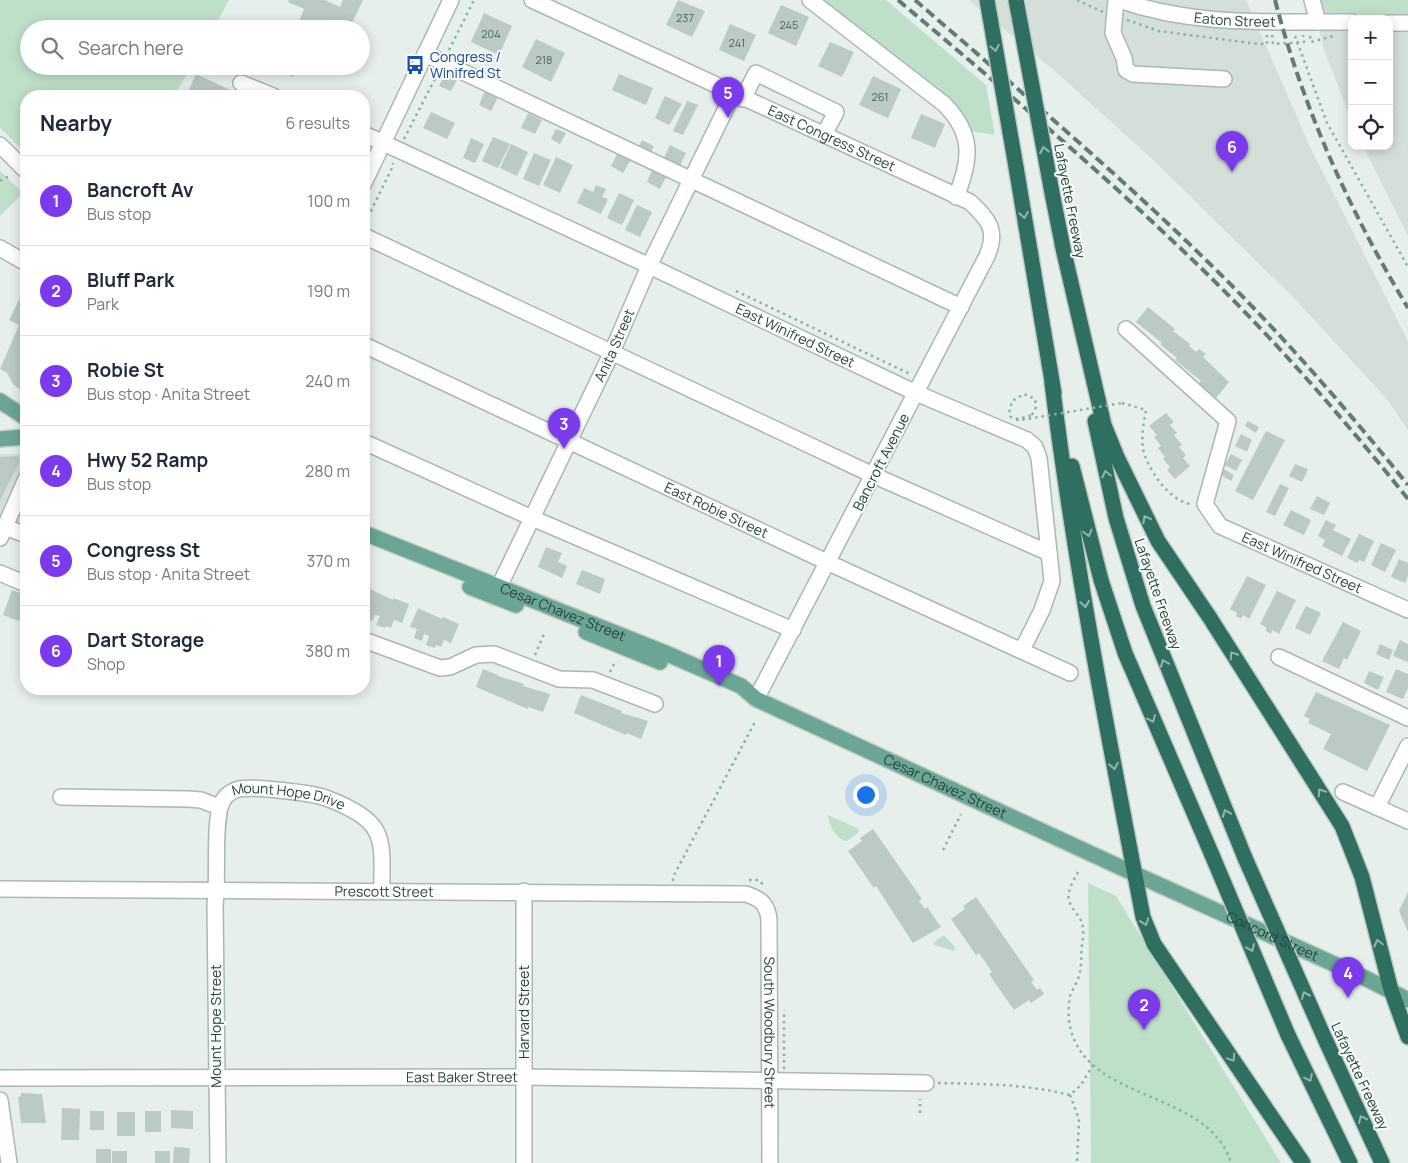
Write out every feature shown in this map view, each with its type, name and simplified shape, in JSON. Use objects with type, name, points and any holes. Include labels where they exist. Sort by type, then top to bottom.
[{"type":"highway","points":[[987,0],[1052,383],[1062,464],[1100,690],[1143,917],[1154,944],[1303,1163]]},
{"type":"highway","name":"Lafayette Freeway","points":[[1016,0],[1103,463],[1125,550],[1161,655],[1245,858],[1382,1163]]},
{"type":"highway","points":[[1062,244],[1104,425],[1116,457],[1158,541],[1210,618],[1342,826],[1362,877],[1391,990],[1408,1037]]},
{"type":"highway","points":[[1052,383],[1089,535],[1114,622],[1144,701],[1288,1034],[1350,1163]]},
{"type":"main road","points":[[0,401],[20,414]]},
{"type":"main road","points":[[0,440],[20,438]]},
{"type":"main road","name":"Cesar Chavez Street","points":[[370,537],[496,592]]},
{"type":"main road","name":"Cesar Chavez Street","points":[[370,547],[663,652],[741,686],[756,699],[1134,874]]},
{"type":"main road","name":"Concord Street","points":[[1134,874],[1391,990],[1408,1000]]},
{"type":"street","points":[[370,171],[451,0]]},
{"type":"street","name":"East Congress Street","points":[[532,0],[970,202],[989,222]]},
{"type":"street","points":[[810,0],[944,104],[957,118],[967,148],[967,165],[956,197]]},
{"type":"street","points":[[1312,0],[1318,22]]},
{"type":"street","points":[[1122,1],[1113,33],[1124,58],[1126,70],[1133,74],[1224,80]]},
{"type":"street","name":"Eaton Street","points":[[1122,1],[1152,11],[1196,19],[1348,22]]},
{"type":"street","points":[[1393,23],[1408,23]]},
{"type":"street","points":[[425,54],[960,307]]},
{"type":"street","name":"Anita Street","points":[[496,592],[570,442],[649,266],[692,179],[738,96],[756,73],[836,112],[824,135]]},
{"type":"street","points":[[240,83],[258,90]]},
{"type":"street","name":"East Winifred Street","points":[[370,137],[649,266],[916,393],[1027,440],[1036,447],[1039,458],[1052,581],[1042,610],[1022,650]]},
{"type":"street","points":[[0,145],[20,165]]},
{"type":"street","name":"Bancroft Avenue","points":[[756,699],[829,563],[993,242],[989,222]]},
{"type":"street","points":[[370,239],[873,475],[1049,553]]},
{"type":"street","points":[[0,248],[20,260]]},
{"type":"street","points":[[1126,328],[1228,421],[1205,504]]},
{"type":"street","name":"East Robie Street","points":[[370,348],[829,563],[1070,673]]},
{"type":"street","points":[[370,445],[532,518],[793,630]]},
{"type":"street","points":[[20,493],[3,533],[20,534]]},
{"type":"street","name":"East Winifred Street","points":[[1205,504],[1220,526],[1408,610]]},
{"type":"street","points":[[0,573],[20,581]]},
{"type":"street","points":[[370,642],[440,668],[450,666],[476,655],[494,654],[559,679],[569,681],[593,680],[655,704]]},
{"type":"street","points":[[1279,657],[1408,718]]},
{"type":"street","points":[[1376,807],[1408,746]]},
{"type":"street","name":"Mount Hope Drive","points":[[218,890],[219,807],[231,792],[249,788],[325,798],[354,812],[369,822],[376,830],[380,846],[382,891]]},
{"type":"street","points":[[1343,792],[1408,821]]},
{"type":"street","points":[[61,797],[188,799],[201,800],[219,807]]},
{"type":"street","name":"Prescott Street","points":[[0,889],[524,891],[673,886],[746,894],[767,899]]},
{"type":"street","name":"Mount Hope Street","points":[[218,890],[215,904],[218,1163]]},
{"type":"street","name":"Harvard Street","points":[[524,891],[524,1163]]},
{"type":"street","name":"South Woodbury Street","points":[[767,899],[770,919],[770,1163]]},
{"type":"street","name":"East Baker Street","points":[[0,1078],[523,1077],[926,1083]]},
{"type":"street","points":[[0,1100],[9,1163]]},
{"type":"path","points":[[1293,22],[1294,34],[1327,123],[1408,267]]},
{"type":"path","points":[[370,214],[393,166],[392,161]]},
{"type":"path","points":[[0,182],[9,176]]},
{"type":"path","points":[[727,286],[910,374]]},
{"type":"path","points":[[1016,420],[1032,415],[1036,407],[1035,399],[1024,394],[1012,401],[1009,414],[1011,417],[1021,420],[1122,403],[1146,410],[1143,449],[1149,464],[1167,489],[1185,504],[1205,504]]},
{"type":"path","points":[[535,654],[544,634]]},
{"type":"path","points":[[607,679],[614,662]]},
{"type":"path","points":[[673,886],[756,722]]},
{"type":"path","points":[[942,850],[961,814]]},
{"type":"path","points":[[1078,872],[1068,894],[1069,900],[1083,925],[1079,978],[1070,995],[1070,1026],[1077,1044],[1093,1065],[1123,1084],[1196,1119],[1216,1135],[1228,1154],[1231,1163]]},
{"type":"path","points":[[673,886],[682,879]]},
{"type":"path","points":[[740,880],[759,880],[767,899]]},
{"type":"path","points":[[783,1070],[784,1002]]},
{"type":"path","points":[[1070,1095],[1081,1085],[1093,1065]]},
{"type":"path","points":[[926,1083],[1008,1084],[1070,1095]]},
{"type":"path","points":[[1070,1095],[1078,1119],[1077,1163]]},
{"type":"path","points":[[920,1099],[920,1113]]},
{"type":"shaded area","points":[[969,0],[1246,0],[1310,147],[1408,341],[1408,430],[1386,398],[1294,298],[1152,159],[1056,72]]},
{"type":"shaded area","points":[[1312,0],[1408,0],[1408,236],[1365,150],[1393,150],[1393,15],[1348,15],[1348,112],[1324,50]]},
{"type":"shaded area","points":[[0,454],[20,454],[20,536],[0,526]]},
{"type":"green space","points":[[0,0],[229,0],[218,20],[20,20],[20,75],[187,75],[178,90],[20,90],[20,147],[0,128]]},
{"type":"green space","points":[[823,0],[886,0],[986,85],[995,135],[970,131],[962,112],[946,96]]},
{"type":"green space","points":[[1321,0],[1408,0],[1408,16],[1335,15],[1325,9]]},
{"type":"green space","points":[[0,171],[20,190],[20,196],[0,216]]},
{"type":"green space","points":[[828,815],[859,829],[858,833],[847,841],[843,840],[836,835]]},
{"type":"green space","points":[[1088,883],[1116,896],[1281,1163],[1091,1163]]},
{"type":"green space","points":[[944,935],[955,947],[954,951],[934,945],[934,942]]},
{"type":"building","points":[[289,0],[325,0],[340,7],[343,0],[363,0],[353,20],[300,20],[304,9],[288,2]]},
{"type":"building","points":[[678,0],[705,11],[692,37],[666,25]]},
{"type":"building","points":[[781,5],[809,17],[796,46],[768,33]]},
{"type":"building","points":[[484,13],[512,26],[499,55],[471,42]]},
{"type":"building","points":[[730,24],[756,35],[744,61],[719,50]]},
{"type":"building","points":[[536,39],[565,53],[551,82],[522,67]]},
{"type":"building","points":[[830,42],[854,52],[842,77],[818,66]]},
{"type":"building","points":[[446,72],[458,78],[451,91],[439,86]]},
{"type":"building","points":[[619,74],[653,88],[646,105],[612,90]]},
{"type":"building","points":[[196,75],[198,75],[230,90],[189,90]]},
{"type":"building","points":[[873,76],[901,89],[888,118],[859,105]]},
{"type":"building","points":[[485,91],[498,97],[491,111],[479,105]]},
{"type":"building","points":[[665,96],[682,104],[669,125],[655,118]]},
{"type":"building","points":[[687,101],[698,105],[683,135],[673,131]]},
{"type":"building","points":[[431,112],[455,123],[447,139],[423,128]]},
{"type":"building","points":[[528,113],[542,120],[535,134],[521,128]]},
{"type":"building","points":[[921,114],[945,124],[935,148],[911,138]]},
{"type":"building","points":[[556,129],[566,133],[560,144],[551,139]]},
{"type":"building","points":[[493,137],[510,144],[498,168],[482,161]]},
{"type":"building","points":[[471,138],[484,144],[475,163],[463,158]]},
{"type":"building","points":[[642,140],[654,146],[650,154],[638,149]]},
{"type":"building","points":[[511,144],[528,152],[517,176],[500,168]]},
{"type":"building","points":[[670,145],[686,153],[680,166],[664,158]]},
{"type":"building","points":[[618,152],[631,159],[623,173],[611,166]]},
{"type":"building","points":[[534,153],[551,160],[539,186],[523,179]]},
{"type":"building","points":[[556,157],[573,165],[560,193],[543,185]]},
{"type":"building","points":[[653,168],[667,175],[660,189],[647,182]]},
{"type":"building","points":[[596,185],[606,189],[602,197],[608,199],[601,214],[577,203],[584,188],[593,192]]},
{"type":"building","points":[[619,193],[634,200],[622,225],[607,218]]},
{"type":"building","points":[[637,205],[652,212],[640,237],[625,230]]},
{"type":"building","points":[[20,298],[20,389],[13,384],[7,373],[0,369],[19,325],[9,320]]},
{"type":"building","points":[[1148,307],[1175,329],[1173,331],[1190,344],[1189,346],[1196,352],[1199,349],[1206,354],[1203,357],[1229,382],[1216,398],[1199,383],[1201,381],[1175,360],[1177,358],[1160,344],[1162,343],[1136,322]]},
{"type":"building","points":[[1166,413],[1174,422],[1170,425],[1177,433],[1174,435],[1182,445],[1179,447],[1186,455],[1183,458],[1190,466],[1175,479],[1167,470],[1170,467],[1163,459],[1165,457],[1158,448],[1161,446],[1154,437],[1157,435],[1149,426]]},
{"type":"building","points":[[1248,421],[1259,427],[1256,433],[1245,426]]},
{"type":"building","points":[[1266,431],[1285,440],[1253,500],[1235,491]]},
{"type":"building","points":[[1241,434],[1252,440],[1247,452],[1235,446]]},
{"type":"building","points":[[1231,454],[1242,460],[1236,471],[1225,465]]},
{"type":"building","points":[[17,456],[20,460],[0,501],[0,457]]},
{"type":"building","points":[[1295,464],[1308,469],[1302,482],[1289,476]]},
{"type":"building","points":[[1222,468],[1234,475],[1231,481],[1219,474]]},
{"type":"building","points":[[1280,484],[1289,488],[1275,516],[1266,512]]},
{"type":"building","points":[[1317,496],[1330,503],[1324,515],[1310,509]]},
{"type":"building","points":[[1291,510],[1311,520],[1304,535],[1283,525]]},
{"type":"building","points":[[1326,520],[1336,525],[1333,530],[1351,539],[1342,556],[1322,546],[1325,540],[1318,536]]},
{"type":"building","points":[[1359,534],[1374,541],[1364,562],[1359,560],[1358,563],[1347,558]]},
{"type":"building","points":[[1381,543],[1396,550],[1385,572],[1371,565]]},
{"type":"building","points":[[546,547],[562,553],[558,562],[567,566],[562,578],[538,567]]},
{"type":"building","points":[[1399,559],[1408,563],[1408,576],[1405,583],[1391,577]]},
{"type":"building","points":[[582,570],[605,579],[600,594],[576,584]]},
{"type":"building","points":[[1247,576],[1266,585],[1249,619],[1243,615],[1241,619],[1236,616],[1237,613],[1230,609]]},
{"type":"building","points":[[370,589],[393,600],[393,598],[409,604],[402,623],[394,620],[391,628],[386,626],[385,628],[376,625],[380,616],[375,615],[372,621],[370,620]]},
{"type":"building","points":[[12,590],[20,593],[19,621],[3,615]]},
{"type":"building","points":[[1277,591],[1296,600],[1279,634],[1272,630],[1271,634],[1266,631],[1267,628],[1260,624]]},
{"type":"building","points":[[1306,606],[1321,613],[1310,635],[1295,628]]},
{"type":"building","points":[[418,608],[442,619],[443,617],[459,624],[451,643],[444,640],[441,647],[436,645],[435,648],[426,645],[429,636],[424,634],[422,641],[414,638],[417,629],[410,627]]},
{"type":"building","points":[[1343,622],[1361,631],[1347,660],[1344,658],[1339,669],[1322,661]]},
{"type":"building","points":[[1400,640],[1408,644],[1408,662],[1393,656]]},
{"type":"building","points":[[1380,644],[1393,650],[1389,660],[1376,654]]},
{"type":"building","points":[[483,669],[524,684],[523,686],[550,694],[543,712],[528,707],[528,709],[476,687]]},
{"type":"building","points":[[1396,669],[1408,674],[1408,688],[1403,699],[1386,692]]},
{"type":"building","points":[[1369,671],[1384,677],[1378,690],[1364,683]]},
{"type":"building","points":[[1316,692],[1390,725],[1367,771],[1323,749],[1331,734],[1308,723],[1310,719],[1304,716]]},
{"type":"building","points":[[581,695],[622,711],[621,713],[648,721],[641,739],[627,733],[626,735],[574,713]]},
{"type":"building","points":[[873,829],[922,899],[919,901],[925,909],[927,907],[941,927],[913,943],[876,886],[874,888],[848,851],[862,841],[860,838]]},
{"type":"building","points":[[1408,892],[1408,932],[1399,911]]},
{"type":"building","points":[[976,897],[1034,980],[1031,982],[1037,990],[1040,988],[1044,994],[1031,1003],[1029,1000],[1014,1010],[989,974],[992,972],[979,953],[976,955],[951,919],[965,909],[963,906]]},
{"type":"building","points":[[21,1093],[42,1094],[46,1123],[21,1123],[18,1097],[21,1096]]},
{"type":"building","points":[[62,1108],[80,1109],[79,1140],[61,1140]]},
{"type":"building","points":[[171,1110],[193,1111],[193,1129],[171,1128]]},
{"type":"building","points":[[90,1111],[104,1111],[104,1130],[90,1130]]},
{"type":"building","points":[[145,1111],[161,1111],[161,1132],[145,1132]]},
{"type":"building","points":[[117,1112],[135,1112],[135,1136],[117,1136]]},
{"type":"building","points":[[174,1147],[190,1148],[189,1163],[173,1163]]},
{"type":"building","points":[[96,1149],[111,1149],[111,1163],[96,1163]]},
{"type":"building","points":[[112,1151],[127,1151],[127,1163],[112,1163]]},
{"type":"building","points":[[155,1151],[170,1151],[170,1163],[155,1163]]},
{"type":"railway","points":[[898,0],[1090,165],[1201,268],[1256,323],[1308,380],[1408,499]]},
{"type":"railway","points":[[915,0],[1100,161],[1208,262],[1261,315],[1360,427],[1408,485]]},
{"type":"railway","points":[[1275,0],[1299,80],[1330,158],[1367,235],[1408,308]]},
{"type":"place","name":"Congress / Winifred St","points":[[415,65]]},
{"type":"place","name":"Congress St","points":[[728,118]]},
{"type":"place","name":"Dart Storage","points":[[1232,172]]},
{"type":"place","name":"Robie St","points":[[564,449]]},
{"type":"place","name":"Bancroft Av","points":[[719,686]]},
{"type":"place","name":"Hwy 52 Ramp","points":[[1348,998]]},
{"type":"place","name":"Bluff Park","points":[[1144,1030]]}]
